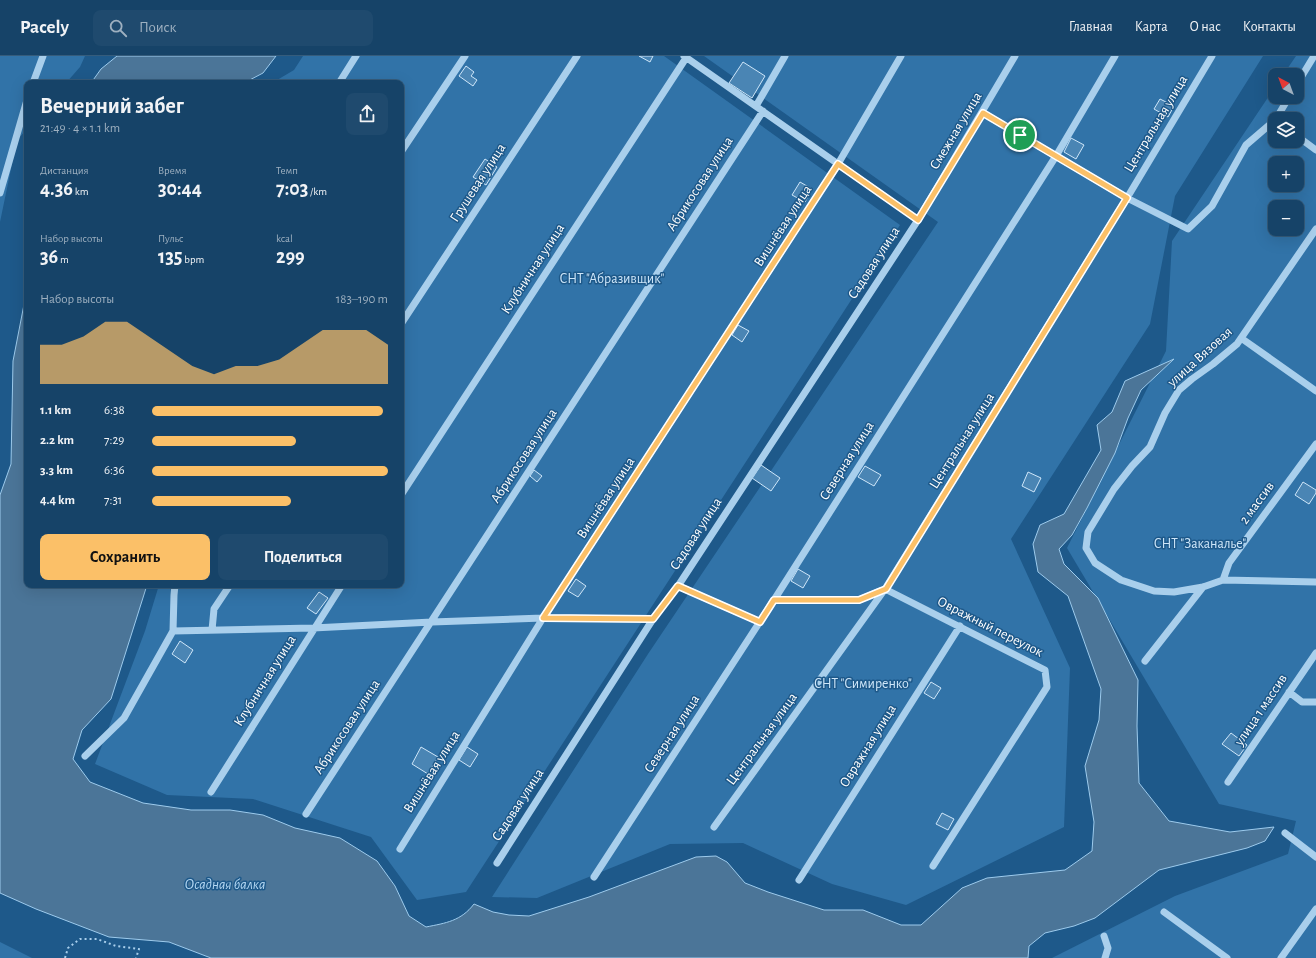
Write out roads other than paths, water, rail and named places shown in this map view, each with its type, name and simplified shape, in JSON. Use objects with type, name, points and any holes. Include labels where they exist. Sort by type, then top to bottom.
[{"type":"street","points":[[34,80],[43,56]]},
{"type":"street","points":[[341,80],[356,56]]},
{"type":"street","points":[[404,148],[465,56]]},
{"type":"street","name":"Грушевая улица","points":[[404,319],[577,56]]},
{"type":"street","points":[[756,106],[786,56]]},
{"type":"street","name":"Вишнёвая улица","points":[[400,849],[543,618],[838,164],[901,56]]},
{"type":"street","name":"Смежная улица","points":[[918,220],[983,113],[1015,56]]},
{"type":"street","name":"Северная улица","points":[[594,877],[760,622],[1056,156],[1115,56]]},
{"type":"street","name":"Центральная улица","points":[[714,827],[886,589],[1127,198],[1212,56]]},
{"type":"street","points":[[1304,72],[1314,56]]},
{"type":"street","points":[[685,57],[918,220]]},
{"type":"street","name":"Клубничная улица","points":[[404,489],[685,57]]},
{"type":"street","points":[[0,193],[24,110]]},
{"type":"street","name":"Абрикосовая улица","points":[[306,814],[763,111]]},
{"type":"street","points":[[983,113],[1127,198],[1188,229],[1212,206],[1246,145],[1268,126]]},
{"type":"street","points":[[1304,141],[1316,150]]},
{"type":"street","name":"Садовая улица","points":[[497,863],[653,619],[678,586],[918,220]]},
{"type":"street","name":"улица Вязовая","points":[[1203,587],[1174,592],[1154,591],[1121,580],[1095,563],[1086,548],[1088,532],[1114,489],[1132,466],[1150,447],[1165,413],[1179,390],[1214,364],[1237,344],[1316,229]]},
{"type":"street","points":[[1241,338],[1316,391]]},
{"type":"street","name":"2 массив","points":[[1224,580],[1229,563],[1316,444]]},
{"type":"street","points":[[1145,661],[1203,587],[1224,580],[1316,582]]},
{"type":"street","points":[[678,586],[760,622]]},
{"type":"street","points":[[85,756],[124,718],[173,631],[175,588]]},
{"type":"street","points":[[212,630],[214,609],[228,588]]},
{"type":"street","name":"Клубничная улица","points":[[211,792],[340,588]]},
{"type":"street","points":[[774,600],[859,600],[886,589]]},
{"type":"street","name":"Овражный переулок","points":[[886,589],[1044,670],[1047,687],[933,866]]},
{"type":"street","points":[[173,631],[314,628],[543,618],[653,619]]},
{"type":"street","name":"Овражная улица","points":[[799,880],[960,626]]},
{"type":"street","name":"улица 1 массив","points":[[1228,782],[1316,653]]},
{"type":"street","points":[[1288,692],[1302,702],[1316,702]]},
{"type":"street","points":[[1285,833],[1316,857]]},
{"type":"street","points":[[1281,958],[1316,909]]},
{"type":"street","points":[[1164,912],[1227,958]]},
{"type":"street","points":[[1104,936],[1108,948],[1107,957]]},
{"type":"water","points":[[117,56],[276,56],[263,73],[250,80],[93,80],[101,69]]},
{"type":"water","name":"Осадная балка","points":[[24,304],[24,588],[146,588],[111,699],[82,730],[73,759],[90,782],[143,803],[191,810],[230,810],[263,815],[295,828],[340,838],[377,861],[395,886],[409,916],[426,927],[458,918],[469,910],[474,904],[493,912],[509,915],[529,916],[589,897],[696,857],[716,856],[727,862],[745,883],[768,892],[824,910],[863,910],[901,925],[921,925],[962,888],[987,878],[1065,870],[1092,851],[1094,822],[1085,766],[1099,720],[1101,689],[1068,596],[1038,572],[1033,544],[1040,525],[1064,514],[1101,450],[1097,425],[1112,412],[1125,381],[1174,359],[1141,390],[1128,418],[1115,453],[1087,508],[1072,535],[1059,549],[1064,564],[1098,598],[1138,680],[1137,726],[1139,783],[1169,821],[1230,832],[1274,827],[1265,841],[1247,848],[1159,870],[1095,918],[1074,926],[1045,933],[1029,946],[1028,958],[211,958],[169,942],[109,937],[36,909],[0,893],[0,495],[11,464],[13,361]]},
{"type":"park label","name":"СНТ \"Абразивщик\"","points":[[612,279]]},
{"type":"park label","name":"СНТ \"Заканалье\"","points":[[1200,544]]},
{"type":"park label","name":"СНТ \"Симиренко\"","points":[[863,684]]}]
